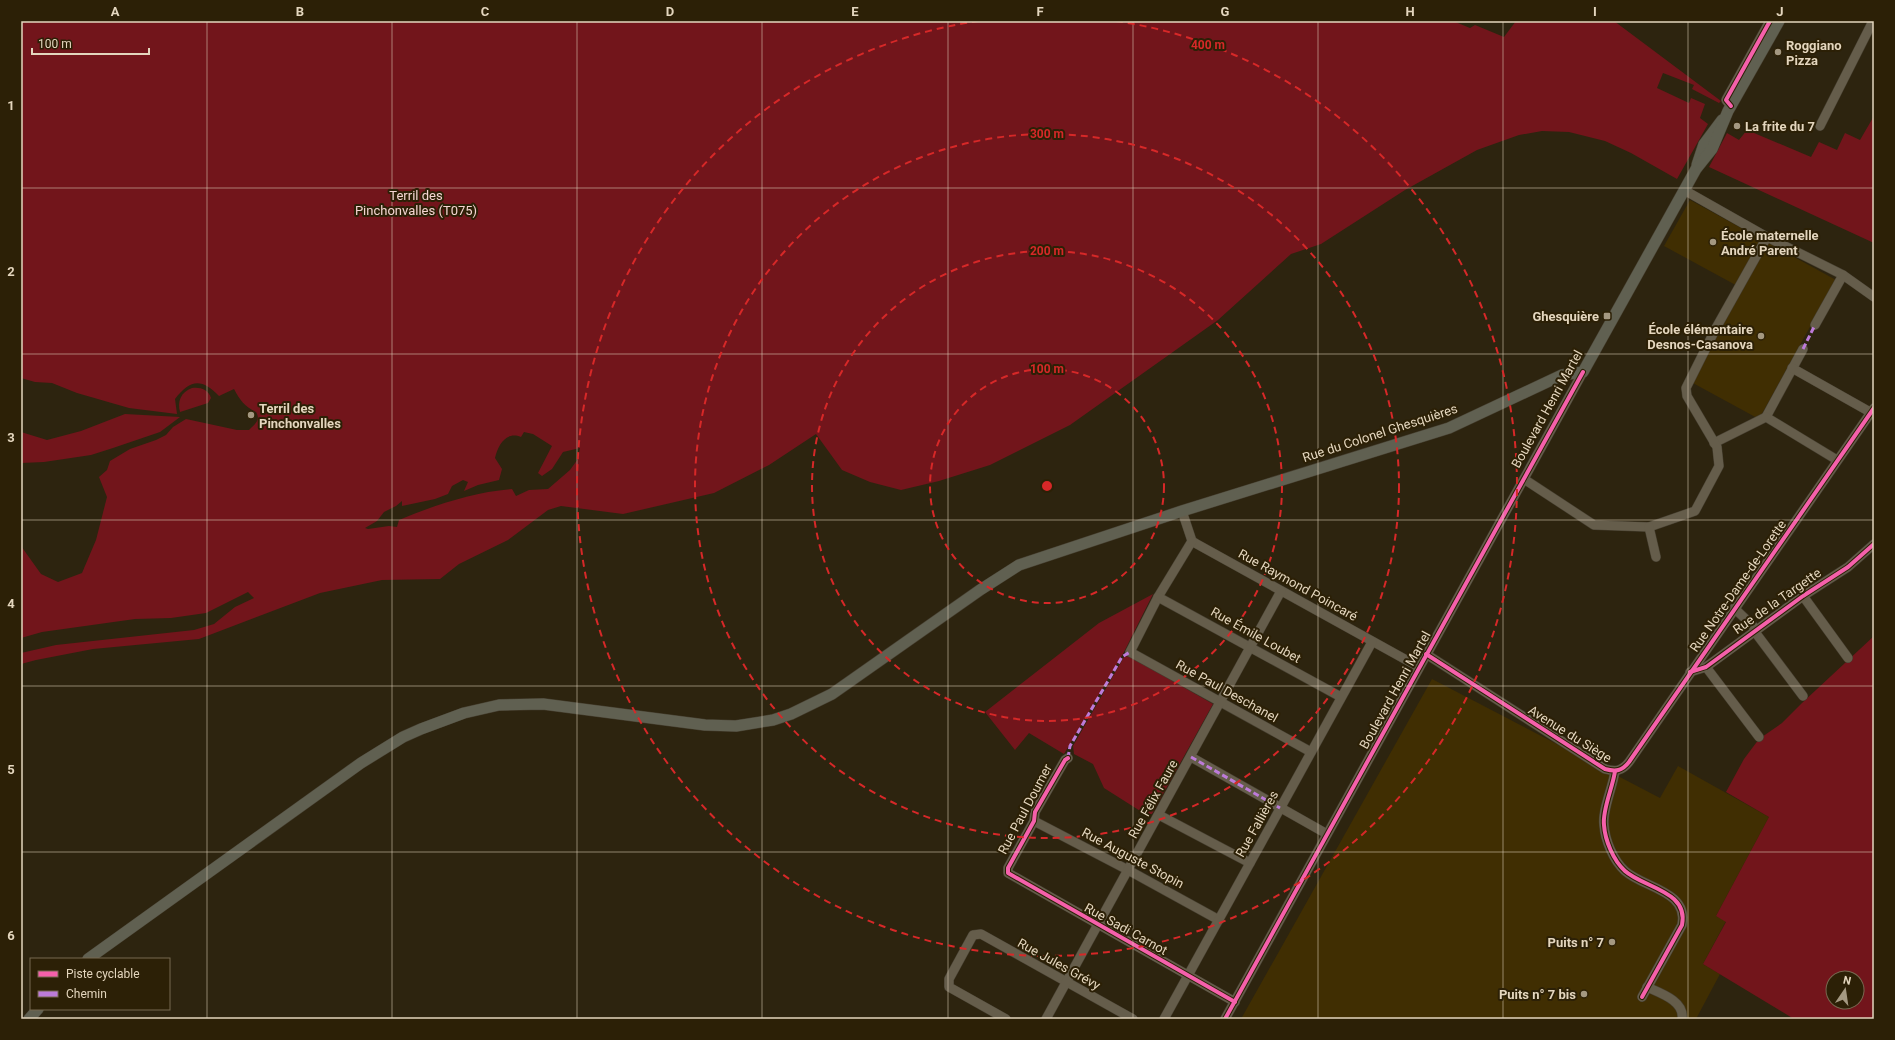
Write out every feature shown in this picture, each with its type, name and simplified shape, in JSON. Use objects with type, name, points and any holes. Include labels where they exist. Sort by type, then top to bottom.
[{"type":"main road","name":"Boulevard Henri Martel","points":[[1583,372],[1696,169],[1704,144],[1711,133],[1726,117],[1779,21]]},
{"type":"main road","name":"Rue du Colonel Ghesquières","points":[[89,958],[361,763],[403,737],[421,729],[464,713],[512,704],[543,704],[705,725],[736,726],[773,720],[807,708],[832,694],[1018,565],[1182,511],[1449,428],[1562,375],[1583,372]]},
{"type":"main road","points":[[29,1019],[37,1010]]},
{"type":"street","points":[[1731,106],[1726,100],[1770,21]]},
{"type":"street","points":[[1820,126],[1873,21]]},
{"type":"street","points":[[1684,190],[1767,237],[1843,275],[1874,297]]},
{"type":"street","points":[[1524,479],[1594,525],[1649,527],[1695,511],[1719,466],[1717,447],[1687,396],[1686,388],[1716,328],[1767,237]]},
{"type":"street","points":[[1815,326],[1843,275]]},
{"type":"street","points":[[1714,443],[1766,417],[1803,349]]},
{"type":"street","points":[[1792,368],[1872,410]]},
{"type":"street","name":"Boulevard Henri Martel","points":[[1225,1019],[1583,372]]},
{"type":"street","name":"Rue Notre-Dame-de-Lorette","points":[[1615,771],[1625,767],[1629,762],[1872,410]]},
{"type":"street","points":[[1766,417],[1837,460]]},
{"type":"street","points":[[1158,597],[1192,541],[1182,511]]},
{"type":"street","points":[[1649,527],[1656,557]]},
{"type":"street","name":"Rue Raymond Poincaré","points":[[1192,541],[1419,667]]},
{"type":"street","name":"Rue de la Targette","points":[[1690,672],[1706,667],[1803,596],[1848,567],[1874,544]]},
{"type":"street","name":"Rue Félix Faure","points":[[1046,1019],[1252,648],[1281,591]]},
{"type":"street","points":[[1803,596],[1848,658]]},
{"type":"street","name":"Rue Émile Loubet","points":[[1158,597],[1341,697]]},
{"type":"street","name":"Rue Paul Deschanel","points":[[1158,597],[1130,652],[1311,752]]},
{"type":"street","points":[[1734,608],[1753,626],[1755,632],[1803,696]]},
{"type":"street","name":"Rue Fallières","points":[[1164,1019],[1372,642]]},
{"type":"street","name":"Avenue du Siège","points":[[1426,654],[1605,768],[1615,771],[1603,823],[1612,851],[1625,871],[1671,896],[1679,904],[1682,912],[1682,925],[1642,997]]},
{"type":"street","points":[[1706,667],[1759,737]]},
{"type":"street","points":[[1191,757],[1327,834]]},
{"type":"street","name":"Rue Paul Doumer","points":[[1008,873],[1008,868],[1034,821],[1035,812],[1065,760],[1068,758]]},
{"type":"street","points":[[1159,815],[1250,863]]},
{"type":"street","name":"Rue Auguste Stopin","points":[[1034,821],[1219,920]]},
{"type":"street","name":"Rue Sadi Carnot","points":[[1008,873],[1235,1002]]},
{"type":"street","name":"Rue Jules Grévy","points":[[1006,1019],[949,987],[949,979],[973,935],[981,934],[1133,1019]]},
{"type":"street","points":[[1647,987],[1680,1006],[1683,1015],[1682,1019]]},
{"type":"shaded area","name":"École élémentaire Desnos-Casanova","points":[[1690,200],[1836,280],[1759,419],[1691,382],[1743,289],[1664,246]]},
{"type":"shaded area","points":[[1432,679],[1660,798],[1678,766],[1769,817],[1716,916],[1726,921],[1703,964],[1720,974],[1696,1019],[1241,1019]]},
{"type":"green space","name":"Terril des Pinchonvalles (T075)","points":[[21,21],[1453,21],[1470,28],[1475,25],[1504,37],[1516,21],[1614,21],[1721,101],[1719,103],[1692,89],[1694,85],[1663,73],[1657,88],[1689,103],[1691,98],[1705,104],[1700,118],[1708,124],[1677,179],[1631,153],[1605,141],[1569,132],[1542,131],[1519,135],[1477,150],[1405,190],[1321,244],[1291,254],[1218,320],[1070,425],[990,465],[939,481],[901,490],[870,482],[842,470],[816,434],[769,465],[714,493],[623,514],[561,506],[548,510],[508,540],[459,564],[440,579],[382,580],[320,593],[199,639],[93,649],[21,664],[21,653],[56,645],[194,630],[214,624],[235,607],[254,598],[248,592],[206,613],[171,618],[135,619],[42,632],[21,638],[21,546],[41,574],[58,582],[82,573],[96,540],[107,497],[99,477],[107,470],[110,461],[130,449],[166,435],[173,427],[186,419],[237,430],[249,430],[258,420],[256,412],[243,402],[234,389],[219,396],[207,386],[196,383],[180,392],[175,399],[177,414],[129,408],[77,393],[52,383],[35,382],[21,378]],"holes":[[[524,432],[533,434],[552,446],[538,473],[542,476],[552,469],[563,452],[580,448],[578,459],[570,470],[548,489],[529,490],[516,496],[512,489],[483,493],[440,504],[413,514],[399,520],[397,527],[389,526],[368,529],[365,528],[377,521],[384,512],[402,501],[402,506],[435,499],[448,494],[452,486],[463,480],[468,482],[464,491],[478,485],[499,480],[502,469],[495,458],[498,448],[504,440],[511,436],[521,437]]]},
{"type":"green space","points":[[1874,116],[1874,243],[1709,167],[1727,133],[1739,140],[1747,130],[1811,157],[1819,142],[1837,150],[1845,133],[1860,140]]},
{"type":"green space","points":[[192,388],[203,389],[208,392],[211,398],[208,403],[180,412],[179,404],[181,397],[185,392]]},
{"type":"green space","points":[[125,414],[180,417],[160,432],[91,455],[44,462],[21,463],[21,432],[47,440],[81,431]]},
{"type":"green space","points":[[1153,594],[1124,652],[1064,754],[1029,733],[1015,750],[985,712],[1099,623]]},
{"type":"green space","points":[[1874,636],[1874,1019],[1794,1019],[1703,964],[1726,922],[1716,916],[1769,817],[1726,792],[1744,759],[1759,739],[1782,723]]},
{"type":"green space","points":[[1129,656],[1213,704],[1152,814],[1145,814],[1104,788],[1093,764],[1074,754],[1073,746],[1124,657]]},
{"type":"marked path","points":[[1803,349],[1815,325]]},
{"type":"marked path","points":[[1068,758],[1070,746],[1122,657],[1130,652]]},
{"type":"marked path","points":[[1191,757],[1280,808]]},
{"type":"cycle path","points":[[1731,106],[1726,100],[1770,21]]},
{"type":"cycle path","points":[[1225,1019],[1583,372]]},
{"type":"cycle path","points":[[1426,654],[1605,769],[1621,769],[1629,762],[1874,408]]},
{"type":"cycle path","points":[[1690,672],[1706,667],[1803,596],[1848,567],[1874,544]]},
{"type":"cycle path","points":[[1068,758],[1065,760],[1035,812],[1034,821],[1008,868],[1008,873],[1235,1002]]},
{"type":"cycle path","points":[[1615,771],[1604,819],[1606,837],[1610,850],[1625,871],[1633,877],[1672,897],[1679,905],[1682,914],[1682,925],[1642,997]]},
{"type":"place","name":"Roggiano Pizza","points":[[1778,52]]},
{"type":"place","name":"La frite du 7","points":[[1737,126]]},
{"type":"place","name":"École maternelle André Parent","points":[[1713,242]]},
{"type":"place","name":"Ghesquière","points":[[1607,316]]},
{"type":"place","name":"École élémentaire Desnos-Casanova","points":[[1761,336]]},
{"type":"place","name":"Terril des Pinchonvalles","points":[[251,415]]},
{"type":"place","name":"Puits n° 7","points":[[1612,942]]},
{"type":"place","name":"Puits n° 7 bis","points":[[1584,994]]}]
